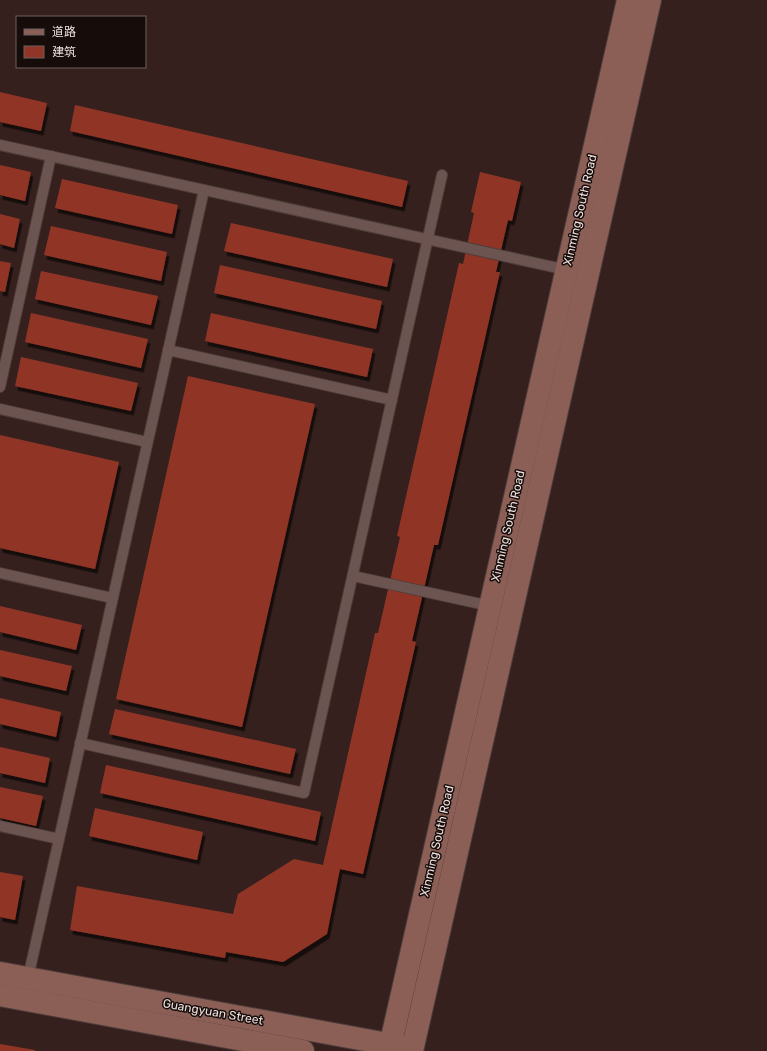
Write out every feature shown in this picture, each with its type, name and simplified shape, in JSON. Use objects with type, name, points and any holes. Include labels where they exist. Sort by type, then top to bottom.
[{"type":"main road","name":"Xinming South Road","points":[[390,1048],[628,0]]},
{"type":"main road","name":"Xinming South Road","points":[[417,1050],[650,0]]},
{"type":"main road","name":"Guangyuan Street","points":[[0,973],[390,1048],[417,1050]]},
{"type":"main road","name":"Guangyuan Street","points":[[0,995],[303,1051]]},
{"type":"lane","points":[[0,144],[567,270]]},
{"type":"lane","points":[[0,387],[51,156]]},
{"type":"lane","points":[[80,743],[304,793],[442,175]]},
{"type":"lane","points":[[28,978],[204,190]]},
{"type":"lane","points":[[168,350],[392,400]]},
{"type":"lane","points":[[0,409],[147,442]]},
{"type":"lane","points":[[0,573],[112,598]]},
{"type":"lane","points":[[353,576],[490,606]]},
{"type":"lane","points":[[0,826],[59,839]]},
{"type":"building","points":[[0,92],[47,103],[41,131],[0,122]]},
{"type":"building","points":[[75,105],[408,181],[402,207],[70,131]]},
{"type":"building","points":[[0,165],[31,172],[25,201],[0,195]]},
{"type":"building","points":[[480,172],[521,182],[512,221],[508,220],[496,272],[500,272],[438,545],[434,545],[412,641],[416,642],[363,874],[340,869],[327,934],[283,962],[226,952],[225,958],[70,930],[77,886],[233,914],[238,894],[294,859],[323,865],[375,633],[378,633],[400,537],[397,536],[459,263],[463,264],[474,213],[471,212]]},
{"type":"building","points":[[62,179],[178,205],[172,234],[55,208]]},
{"type":"building","points":[[0,214],[20,219],[14,248],[0,244]]},
{"type":"building","points":[[231,223],[393,259],[387,287],[224,251]]},
{"type":"building","points":[[51,226],[167,252],[161,281],[44,255]]},
{"type":"building","points":[[0,261],[11,263],[5,292],[0,291]]},
{"type":"building","points":[[220,265],[382,301],[376,329],[214,293]]},
{"type":"building","points":[[41,271],[158,296],[151,325],[35,299]]},
{"type":"building","points":[[31,313],[148,339],[141,368],[25,342]]},
{"type":"building","points":[[211,313],[373,349],[367,377],[205,341]]},
{"type":"building","points":[[21,357],[138,383],[131,411],[15,386]]},
{"type":"building","points":[[188,376],[315,404],[242,727],[116,699]]},
{"type":"building","points":[[0,435],[119,462],[95,569],[0,548]]},
{"type":"building","points":[[0,606],[82,625],[76,650],[0,632]]},
{"type":"building","points":[[0,650],[72,666],[66,691],[0,676]]},
{"type":"building","points":[[0,698],[61,712],[56,737],[0,724]]},
{"type":"building","points":[[115,709],[296,749],[290,774],[109,734]]},
{"type":"building","points":[[0,747],[50,758],[45,783],[0,773]]},
{"type":"building","points":[[106,765],[321,812],[315,841],[100,793]]},
{"type":"building","points":[[0,787],[43,796],[36,826],[0,818]]},
{"type":"building","points":[[95,808],[203,832],[197,860],[89,836]]},
{"type":"building","points":[[0,872],[23,876],[15,920],[0,917]]},
{"type":"building","points":[[0,1044],[35,1050],[35,1051],[0,1051]]}]
